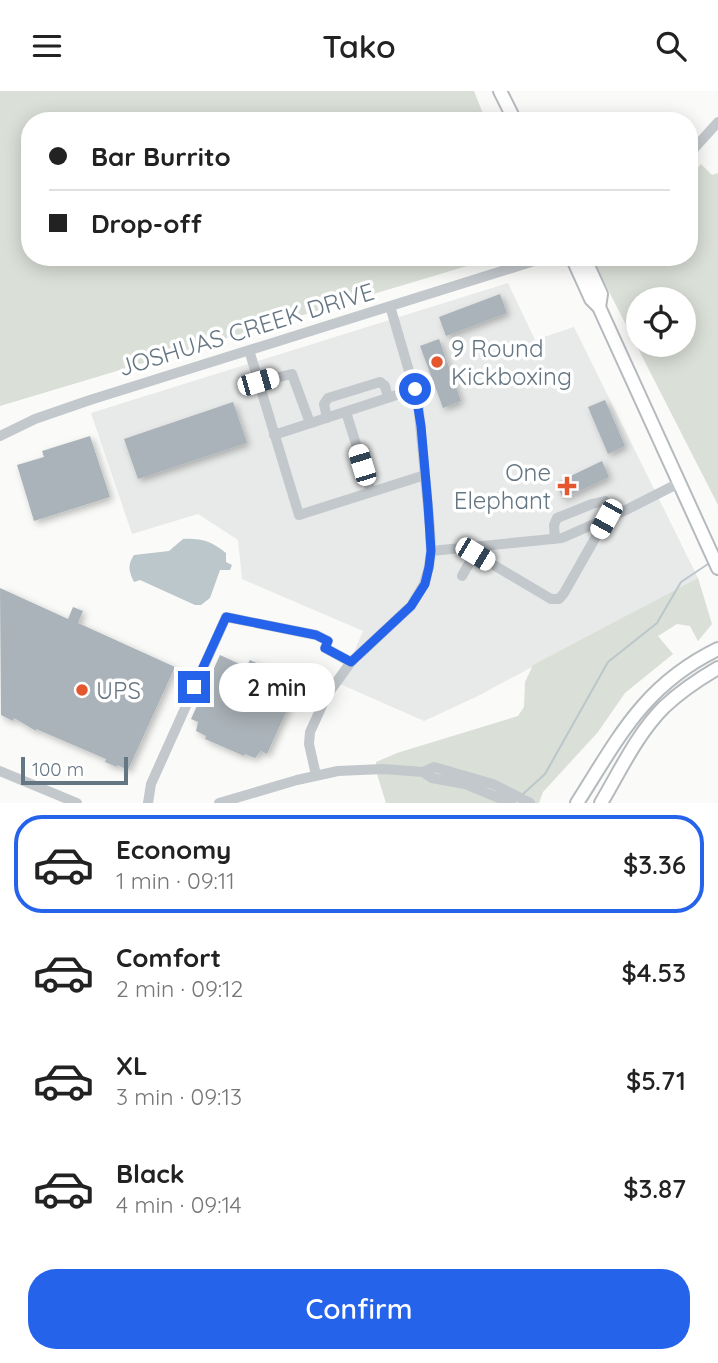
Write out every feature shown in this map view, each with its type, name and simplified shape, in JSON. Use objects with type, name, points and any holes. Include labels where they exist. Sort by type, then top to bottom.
[{"type":"main road","points":[[500,91],[510,112]]},
{"type":"main road","points":[[576,266],[591,299],[599,307],[718,568]]},
{"type":"main road","points":[[588,266],[601,295],[599,307]]},
{"type":"main road","points":[[577,803],[630,718],[667,681],[700,657],[718,637]]},
{"type":"main road","points":[[700,657],[718,649]]},
{"type":"main road","points":[[601,803],[643,733],[665,707],[699,679],[718,668]]},
{"type":"street","points":[[698,144],[718,122]]},
{"type":"street","name":"JOSHUAS CREEK DRIVE","points":[[0,436],[35,419],[83,402],[518,266]]},
{"type":"street","points":[[316,775],[309,744],[310,732],[327,695],[351,662],[404,613],[419,595],[427,576],[431,551],[419,411],[390,306]]},
{"type":"street","points":[[249,350],[299,515],[425,475]]},
{"type":"street","points":[[258,382],[292,374],[310,423]]},
{"type":"street","points":[[327,418],[324,404],[328,398],[380,382],[385,386],[388,398]]},
{"type":"street","points":[[274,435],[415,389]]},
{"type":"street","points":[[346,412],[371,492]]},
{"type":"street","points":[[431,551],[477,550],[574,534],[679,483]]},
{"type":"street","points":[[555,539],[554,525],[557,518],[592,504],[605,501],[611,517]]},
{"type":"street","points":[[477,550],[551,599],[559,599],[611,517]]},
{"type":"street","points":[[462,576],[477,550]]},
{"type":"street","points":[[148,803],[151,784],[226,617],[316,635],[328,641],[325,648],[351,662]]},
{"type":"street","points":[[219,803],[316,775],[356,769],[423,772],[434,767],[530,803]]},
{"type":"street","points":[[0,771],[76,803]]},
{"type":"street","points":[[491,788],[511,803]]},
{"type":"shaded area","points":[[0,91],[474,91],[482,112],[21,112],[21,266],[467,266],[0,406]]},
{"type":"shaded area","points":[[701,164],[712,175],[718,173],[718,505],[642,357],[696,357],[696,287],[626,287],[626,325],[597,266],[698,266],[698,168]]},
{"type":"shaded area","points":[[508,283],[535,340],[574,327],[698,578],[478,696],[424,721],[340,684],[363,631],[242,579],[238,540],[198,514],[132,534],[91,413]]},
{"type":"shaded area","points":[[183,539],[206,541],[226,553],[226,562],[232,565],[230,570],[220,570],[210,598],[201,605],[195,605],[140,580],[134,582],[130,572],[130,562],[134,555],[169,551]]},
{"type":"shaded area","points":[[698,578],[712,624],[698,641],[690,626],[677,624],[658,636],[673,654],[625,693],[598,732],[543,792],[539,803],[386,803],[376,771],[376,762],[518,716],[524,707],[525,682],[533,665]]},
{"type":"building","points":[[500,294],[507,313],[446,336],[439,317]]},
{"type":"building","points":[[439,339],[461,401],[443,408],[420,346]]},
{"type":"building","points":[[605,400],[625,446],[608,454],[588,407]]},
{"type":"building","points":[[233,402],[247,443],[138,479],[124,439]]},
{"type":"building","points":[[90,436],[110,497],[34,521],[17,465],[44,457],[42,451]]},
{"type":"building","points":[[602,461],[609,477],[563,499],[556,483]]},
{"type":"building","name":"UPS","points":[[0,588],[68,619],[73,607],[83,611],[78,623],[175,667],[128,770],[36,731],[14,718],[13,721],[1,715]]},
{"type":"building","points":[[220,655],[246,667],[250,660],[273,670],[270,679],[296,690],[267,754],[261,751],[255,758],[245,754],[244,756],[205,739],[206,736],[196,731],[198,722],[191,719]]},
{"type":"waterway","points":[[522,795],[545,774],[608,662],[657,623],[681,582],[711,562]]},
{"type":"place","name":"9 Round Kickboxing","points":[[437,362]]},
{"type":"place","name":"One Elephant","points":[[567,486]]},
{"type":"place","name":"UPS","points":[[82,690]]},
{"type":"route","points":[[194,687],[226,617],[316,635],[328,641],[325,648],[351,662],[411,606],[425,584],[431,551],[421,426],[415,389]]}]
